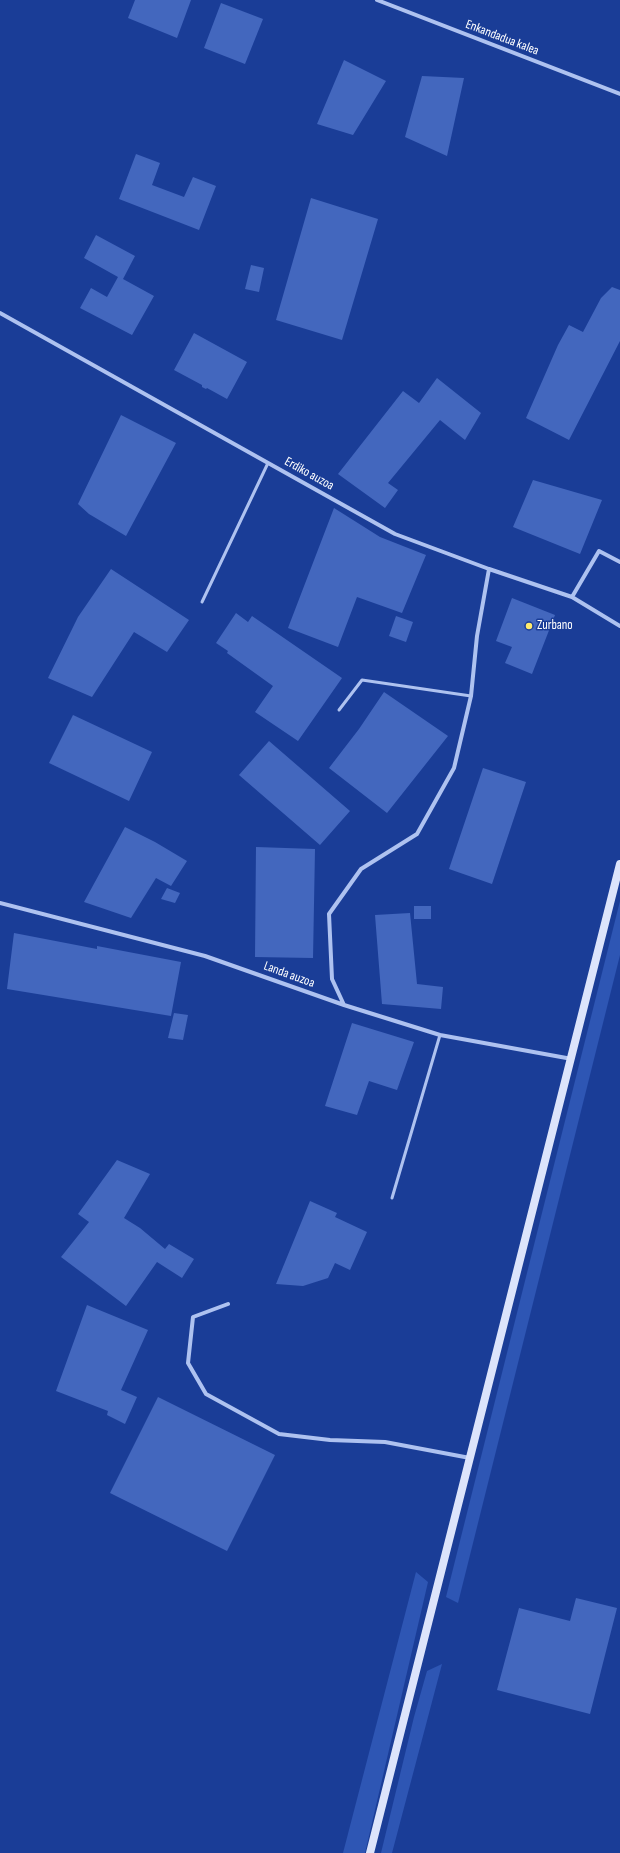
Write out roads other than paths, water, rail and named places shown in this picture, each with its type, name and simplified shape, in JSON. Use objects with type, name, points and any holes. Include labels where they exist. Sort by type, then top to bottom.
[{"type":"street","name":"Enkandadua kalea","points":[[377,0],[620,94]]},
{"type":"street","name":"Erdiko auzoa","points":[[0,314],[395,534],[489,569],[572,597],[620,626]]},
{"type":"street","points":[[572,597],[600,551],[620,562]]},
{"type":"street","points":[[344,1005],[332,979],[329,914],[361,869],[417,834],[454,768],[471,696],[477,636],[489,569]]},
{"type":"street","points":[[370,1853],[572,1059],[620,864]]},
{"type":"street","name":"Landa auzoa","points":[[0,903],[206,956],[344,1005],[440,1035],[572,1059]]},
{"type":"street","points":[[228,1304],[193,1317],[188,1363],[206,1394],[279,1434],[330,1440],[385,1442],[470,1458]]},
{"type":"lane","points":[[202,602],[268,463]]},
{"type":"lane","points":[[339,710],[362,680],[471,696]]},
{"type":"lane","points":[[392,1198],[440,1035]]},
{"type":"place","name":"Zurbano","points":[[529,626]]}]
